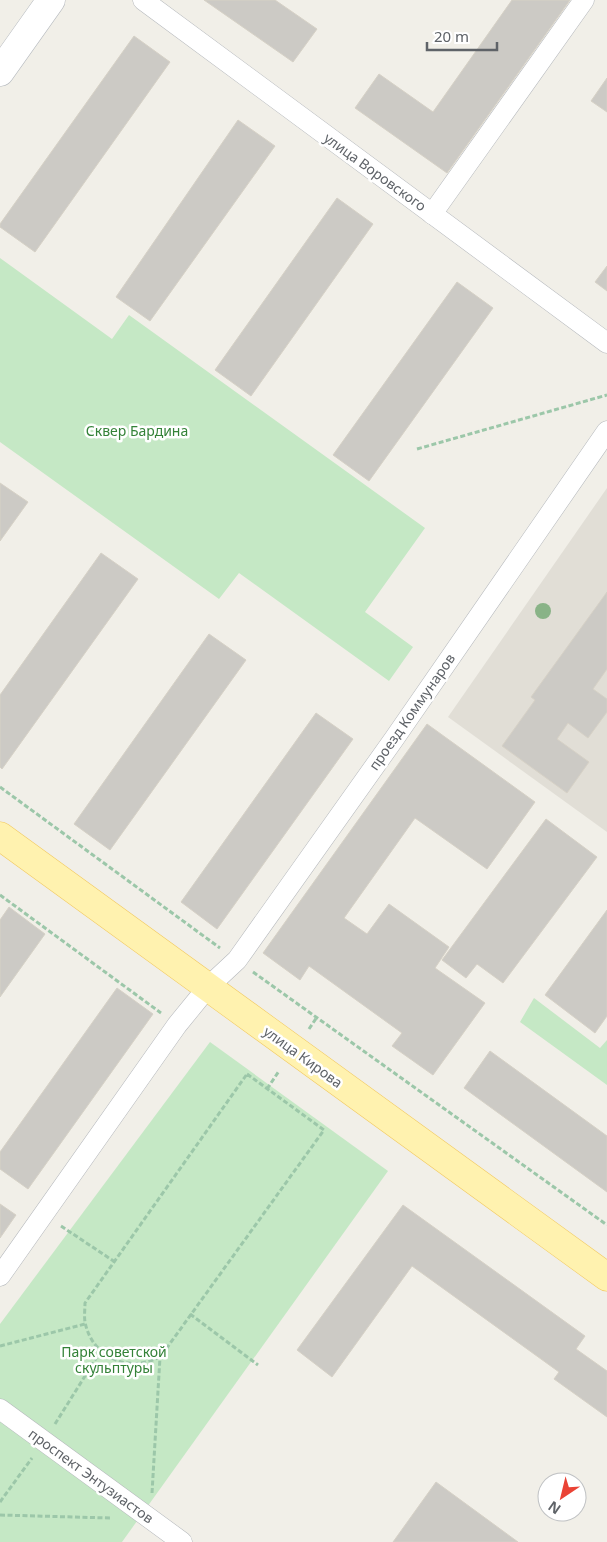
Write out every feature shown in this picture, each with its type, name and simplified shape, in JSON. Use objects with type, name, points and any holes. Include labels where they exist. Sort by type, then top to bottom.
[{"type":"main road","points":[[0,72],[50,0]]},
{"type":"main road","name":"улица Кирова","points":[[0,836],[607,1277]]},
{"type":"street","name":"улица Воровского","points":[[143,0],[607,343]]},
{"type":"street","points":[[432,214],[584,0]]},
{"type":"street","name":"проезд Коммунаров","points":[[0,1276],[177,1025],[208,987],[237,960],[607,431]]},
{"type":"street","name":"проспект Энтузиастов","points":[[0,1409],[182,1542]]},
{"type":"path","points":[[417,449],[607,395]]},
{"type":"path","points":[[0,787],[237,960],[607,1224]]},
{"type":"path","points":[[0,895],[177,1025]]},
{"type":"path","points":[[247,1074],[324,1130],[160,1356],[150,1362],[129,1363],[117,1361],[100,1352],[86,1324],[86,1303],[115,1262],[247,1074]]},
{"type":"path","points":[[44,1214],[115,1262]]},
{"type":"path","points":[[190,1314],[258,1365]]},
{"type":"path","points":[[0,1346],[86,1324]]},
{"type":"path","points":[[0,1502],[44,1442],[100,1352]]},
{"type":"path","points":[[150,1519],[160,1356]]},
{"type":"path","points":[[0,1515],[113,1518]]},
{"type":"shaded area","points":[[607,488],[607,832],[448,717]]},
{"type":"green space","name":"Сквер Бардина","points":[[0,258],[112,339],[129,315],[425,528],[365,612],[413,647],[389,681],[239,573],[219,599],[0,442]]},
{"type":"green space","points":[[534,998],[600,1048],[607,1040],[607,1085],[520,1022]]},
{"type":"green space","name":"Парк советской скульптуры","points":[[210,1042],[388,1171],[122,1542],[0,1542],[0,1324]]},
{"type":"building","points":[[204,0],[275,0],[317,29],[293,62]]},
{"type":"building","points":[[512,0],[570,0],[447,173],[355,108],[379,74],[433,112]]},
{"type":"building","points":[[134,36],[170,62],[35,252],[0,227],[0,224]]},
{"type":"building","points":[[607,78],[607,112],[591,101]]},
{"type":"building","points":[[238,120],[275,146],[150,321],[116,297]]},
{"type":"building","points":[[337,198],[373,224],[251,396],[215,370]]},
{"type":"building","points":[[607,266],[607,291],[595,282]]},
{"type":"building","points":[[457,282],[493,308],[369,481],[333,455]]},
{"type":"building","points":[[0,483],[28,502],[0,541]]},
{"type":"building","points":[[101,553],[138,579],[2,769],[0,767],[0,695]]},
{"type":"building","points":[[607,592],[607,669],[593,689],[607,699],[607,712],[588,738],[568,723],[557,739],[589,762],[567,793],[502,746],[535,700],[531,697]]},
{"type":"building","points":[[209,634],[246,660],[110,850],[74,824]]},
{"type":"building","points":[[316,713],[353,739],[217,929],[181,902]]},
{"type":"building","points":[[427,724],[535,802],[487,869],[415,818],[344,918],[367,934],[389,904],[449,947],[435,968],[485,1003],[433,1075],[392,1046],[402,1033],[309,966],[300,980],[263,953]]},
{"type":"building","points":[[546,819],[597,857],[503,983],[477,964],[466,978],[442,960]]},
{"type":"building","points":[[9,907],[45,934],[0,997],[0,920]]},
{"type":"building","points":[[607,910],[607,1016],[595,1033],[545,995]]},
{"type":"building","points":[[117,988],[153,1014],[28,1189],[0,1169],[0,1152]]},
{"type":"building","points":[[490,1051],[607,1136],[607,1192],[464,1088]]},
{"type":"building","points":[[0,1204],[16,1215],[0,1238]]},
{"type":"building","points":[[403,1205],[585,1336],[576,1349],[607,1371],[607,1417],[554,1379],[559,1372],[412,1266],[332,1377],[297,1350]]},
{"type":"building","points":[[436,1482],[518,1542],[393,1542]]}]
